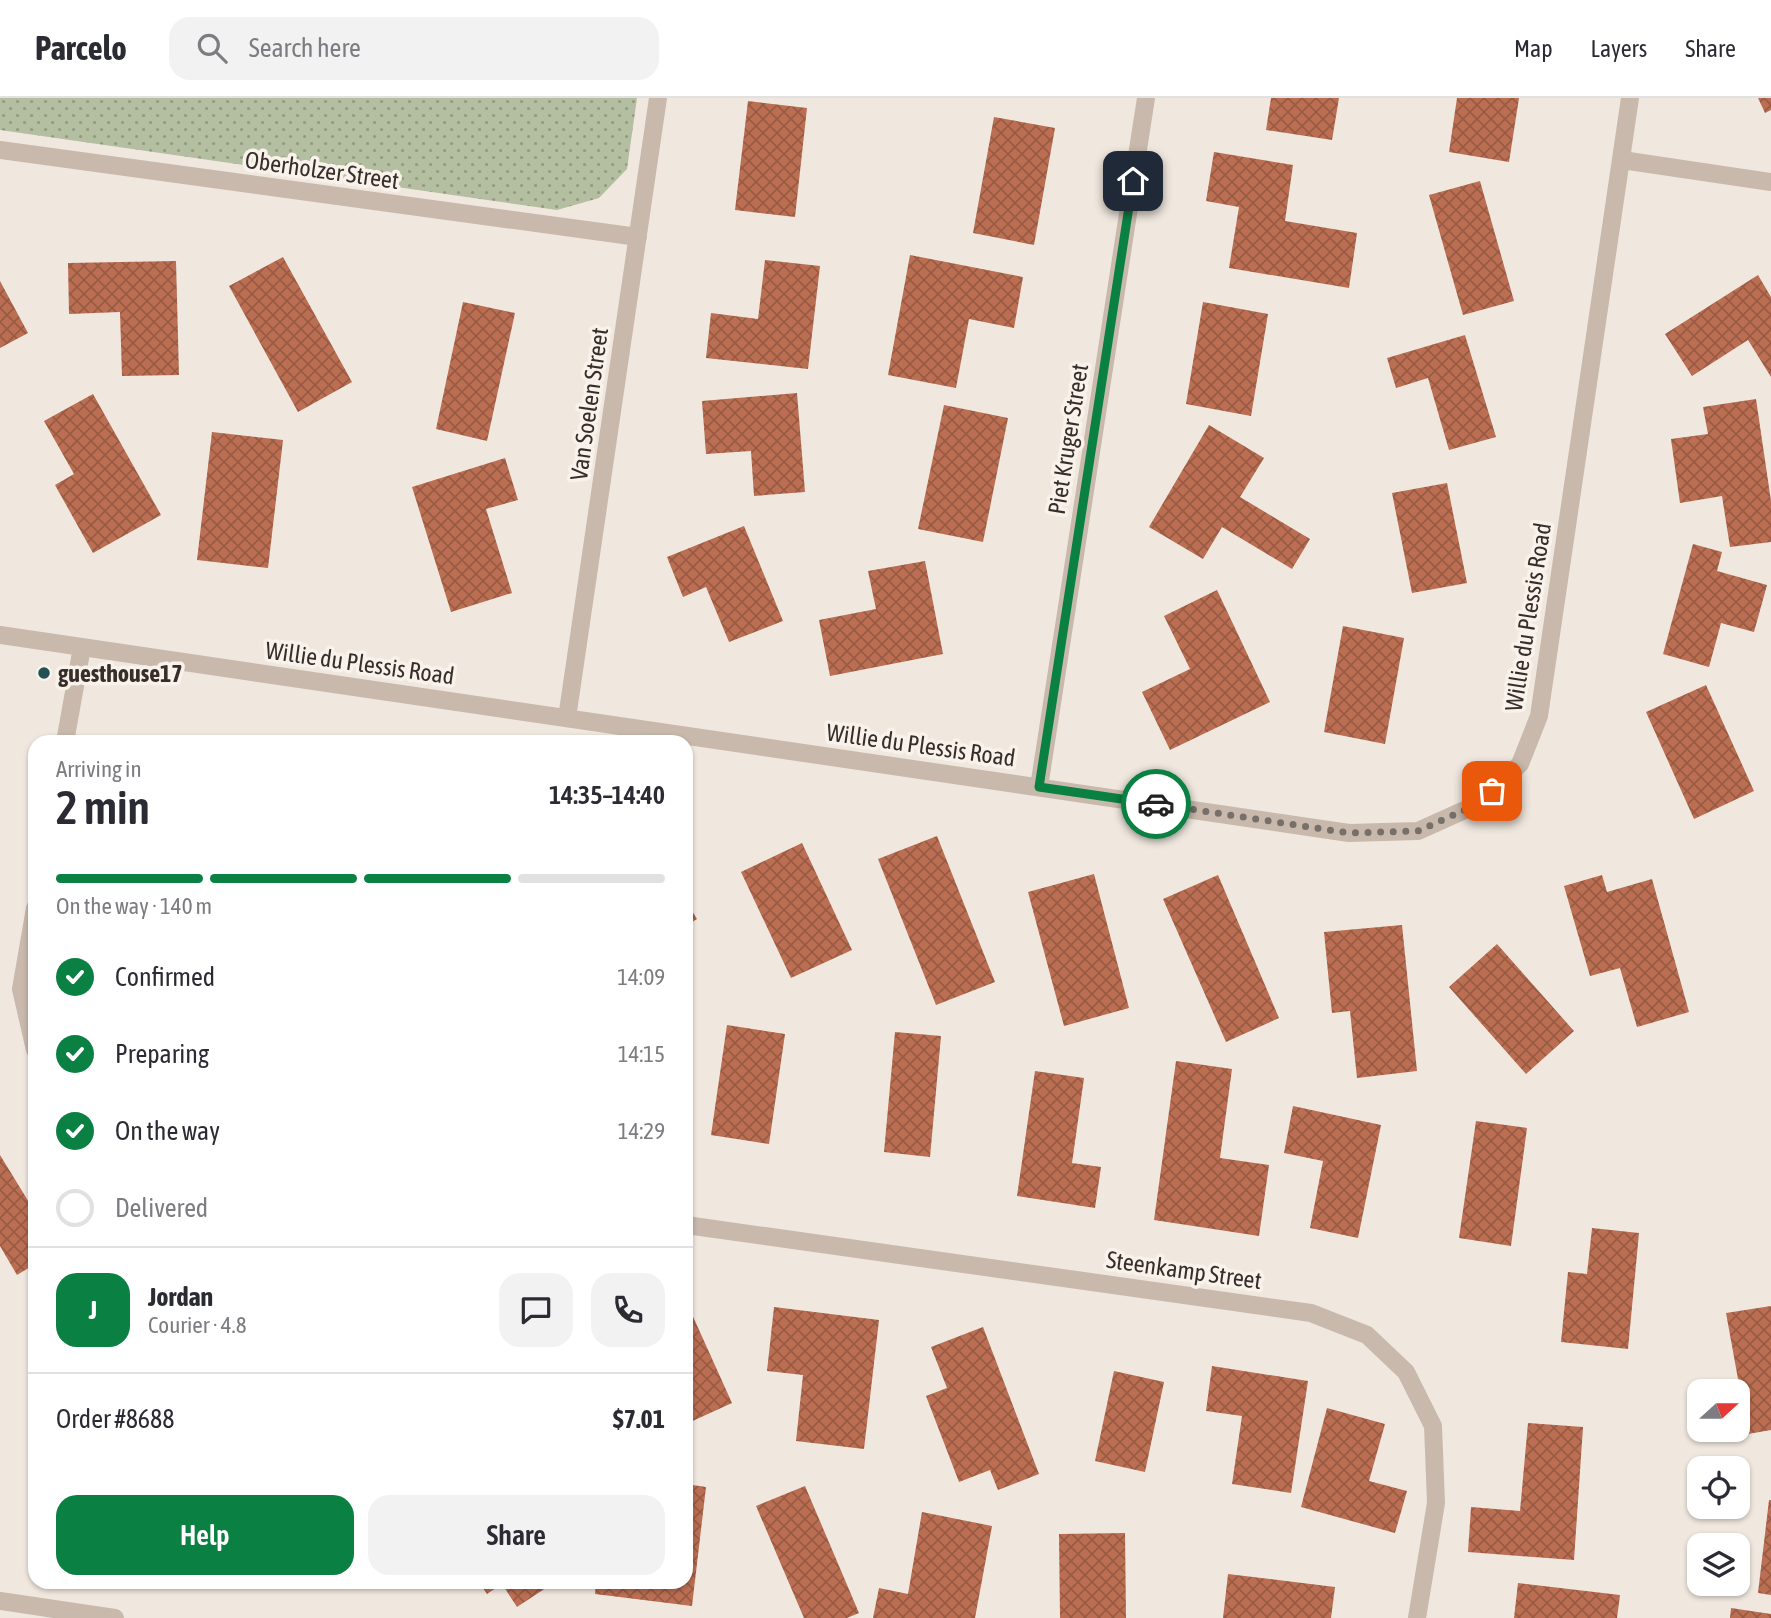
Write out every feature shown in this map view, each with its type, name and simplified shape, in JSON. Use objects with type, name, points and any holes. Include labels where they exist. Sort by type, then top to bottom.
[{"type":"street","name":"Van Soelen Street","points":[[567,718],[658,98]]},
{"type":"street","name":"Piet Kruger Street","points":[[1039,787],[1146,98]]},
{"type":"street","name":"Willie du Plessis Road","points":[[693,736],[1349,833],[1418,831],[1478,804],[1520,764],[1539,716],[1630,98]]},
{"type":"street","name":"Oberholzer Street","points":[[0,150],[638,237]]},
{"type":"street","points":[[1622,159],[1771,183]]},
{"type":"street","name":"Willie du Plessis Road","points":[[0,635],[683,735]]},
{"type":"street","points":[[66,735],[82,647]]},
{"type":"street","points":[[28,946],[20,989],[28,1022]]},
{"type":"street","name":"Steenkamp Street","points":[[693,1226],[1311,1313],[1367,1335],[1406,1372],[1433,1426],[1436,1503],[1417,1618]]},
{"type":"street","points":[[0,1601],[115,1618]]},
{"type":"green space","points":[[0,98],[637,98],[627,169],[599,198],[557,210],[0,130]]},
{"type":"building","points":[[1271,98],[1339,98],[1332,140],[1266,130]]},
{"type":"building","points":[[1457,98],[1519,98],[1509,162],[1449,152]]},
{"type":"building","points":[[1758,98],[1771,98],[1771,110],[1765,113]]},
{"type":"building","points":[[748,101],[807,108],[795,217],[735,210]]},
{"type":"building","points":[[994,117],[1055,128],[1034,245],[973,233]]},
{"type":"building","points":[[1214,152],[1293,165],[1285,221],[1357,233],[1349,288],[1229,268],[1239,207],[1206,201]]},
{"type":"building","points":[[1480,181],[1514,301],[1463,315],[1429,195]]},
{"type":"building","points":[[910,255],[1023,277],[1014,328],[969,319],[956,388],[888,375]]},
{"type":"building","points":[[283,257],[352,382],[298,412],[229,286]]},
{"type":"building","points":[[765,260],[820,266],[808,369],[706,358],[711,313],[758,319]]},
{"type":"building","points":[[176,261],[179,375],[122,376],[120,312],[69,314],[68,263]]},
{"type":"building","points":[[1758,275],[1771,297],[1771,377],[1748,340],[1692,376],[1665,334]]},
{"type":"building","points":[[0,281],[28,333],[0,348]]},
{"type":"building","points":[[463,302],[515,313],[487,441],[436,429]]},
{"type":"building","points":[[1203,302],[1268,314],[1251,416],[1186,404]]},
{"type":"building","points":[[1465,335],[1496,437],[1449,450],[1428,378],[1396,388],[1387,358]]},
{"type":"building","points":[[797,393],[805,492],[754,496],[751,451],[706,454],[702,401]]},
{"type":"building","points":[[93,394],[161,515],[93,553],[55,485],[74,474],[44,421]]},
{"type":"building","points":[[1756,399],[1771,501],[1771,542],[1730,547],[1722,496],[1680,503],[1671,439],[1708,434],[1703,407]]},
{"type":"building","points":[[944,405],[1008,418],[983,542],[918,529]]},
{"type":"building","points":[[1209,425],[1264,458],[1240,497],[1310,539],[1292,569],[1222,527],[1203,559],[1149,527]]},
{"type":"building","points":[[212,432],[283,440],[268,568],[197,560]]},
{"type":"building","points":[[505,458],[518,500],[486,509],[512,593],[451,612],[412,487]]},
{"type":"building","points":[[1447,483],[1467,583],[1412,593],[1392,493]]},
{"type":"building","points":[[744,526],[783,621],[729,642],[706,587],[683,597],[667,557]]},
{"type":"building","points":[[1693,544],[1722,552],[1717,571],[1767,585],[1754,632],[1721,623],[1709,667],[1663,654]]},
{"type":"building","points":[[925,561],[943,654],[830,676],[819,620],[876,609],[868,571]]},
{"type":"building","points":[[1217,590],[1270,702],[1170,750],[1142,692],[1190,669],[1164,616]]},
{"type":"building","points":[[1343,626],[1404,638],[1385,744],[1324,732]]},
{"type":"building","points":[[1706,685],[1754,791],[1694,819],[1646,712]]},
{"type":"building","points":[[937,836],[995,982],[936,1005],[878,859]]},
{"type":"building","points":[[802,843],[852,950],[791,978],[741,872]]},
{"type":"building","points":[[1094,874],[1129,1008],[1064,1026],[1028,892]]},
{"type":"building","points":[[1218,875],[1279,1018],[1226,1042],[1163,899]]},
{"type":"building","points":[[1602,875],[1607,892],[1652,879],[1689,1012],[1637,1027],[1620,968],[1590,976],[1564,886]]},
{"type":"building","points":[[1402,925],[1417,1071],[1357,1078],[1350,1011],[1332,1013],[1324,932]]},
{"type":"building","points":[[1497,944],[1574,1031],[1526,1074],[1449,987]]},
{"type":"building","points":[[727,1025],[785,1034],[769,1144],[711,1135]]},
{"type":"building","points":[[895,1032],[941,1036],[930,1157],[884,1152]]},
{"type":"building","points":[[1176,1061],[1232,1069],[1220,1158],[1269,1165],[1259,1236],[1154,1220]]},
{"type":"building","points":[[1035,1071],[1084,1078],[1072,1163],[1101,1167],[1095,1208],[1017,1196]]},
{"type":"building","points":[[1293,1106],[1381,1125],[1358,1238],[1310,1228],[1323,1161],[1284,1153]]},
{"type":"building","points":[[1476,1121],[1527,1128],[1511,1246],[1459,1238]]},
{"type":"building","points":[[0,1155],[28,1201],[28,1268],[17,1275],[0,1246]]},
{"type":"building","points":[[1592,1228],[1639,1233],[1628,1349],[1561,1342],[1568,1272],[1587,1274]]},
{"type":"building","points":[[1771,1306],[1771,1430],[1750,1434],[1750,1379],[1738,1379],[1726,1313]]},
{"type":"building","points":[[774,1307],[879,1320],[864,1449],[796,1441],[803,1375],[767,1371]]},
{"type":"building","points":[[693,1317],[732,1403],[693,1421]]},
{"type":"building","points":[[983,1327],[1039,1474],[998,1490],[990,1470],[959,1482],[926,1396],[947,1388],[931,1347]]},
{"type":"building","points":[[1212,1366],[1308,1381],[1291,1493],[1232,1484],[1242,1416],[1206,1411]]},
{"type":"building","points":[[1114,1371],[1164,1382],[1145,1472],[1095,1461]]},
{"type":"building","points":[[1327,1408],[1385,1424],[1369,1481],[1407,1491],[1395,1533],[1301,1507]]},
{"type":"building","points":[[1528,1423],[1583,1427],[1574,1560],[1468,1552],[1471,1507],[1520,1511]]},
{"type":"building","points":[[693,1485],[706,1487],[692,1606],[595,1594],[595,1589],[693,1589]]},
{"type":"building","points":[[805,1486],[859,1613],[847,1618],[804,1618],[756,1506]]},
{"type":"building","points":[[1771,1500],[1771,1595],[1758,1593]]},
{"type":"building","points":[[922,1512],[992,1526],[975,1618],[873,1618],[879,1588],[908,1594]]},
{"type":"building","points":[[1125,1533],[1126,1618],[1060,1618],[1059,1534]]},
{"type":"building","points":[[1228,1574],[1335,1587],[1331,1618],[1223,1618]]},
{"type":"building","points":[[1518,1583],[1620,1595],[1617,1618],[1514,1618]]},
{"type":"building","points":[[505,1589],[544,1589],[517,1607]]},
{"type":"building","points":[[1731,1608],[1771,1614],[1771,1618],[1730,1618]]},
{"type":"way so far","points":[[1156,804],[1349,833],[1418,831],[1478,804],[1492,791]]},
{"type":"place","name":"guesthouse17","points":[[44,673]]},
{"type":"route","points":[[1133,181],[1039,787],[1156,804]]}]
